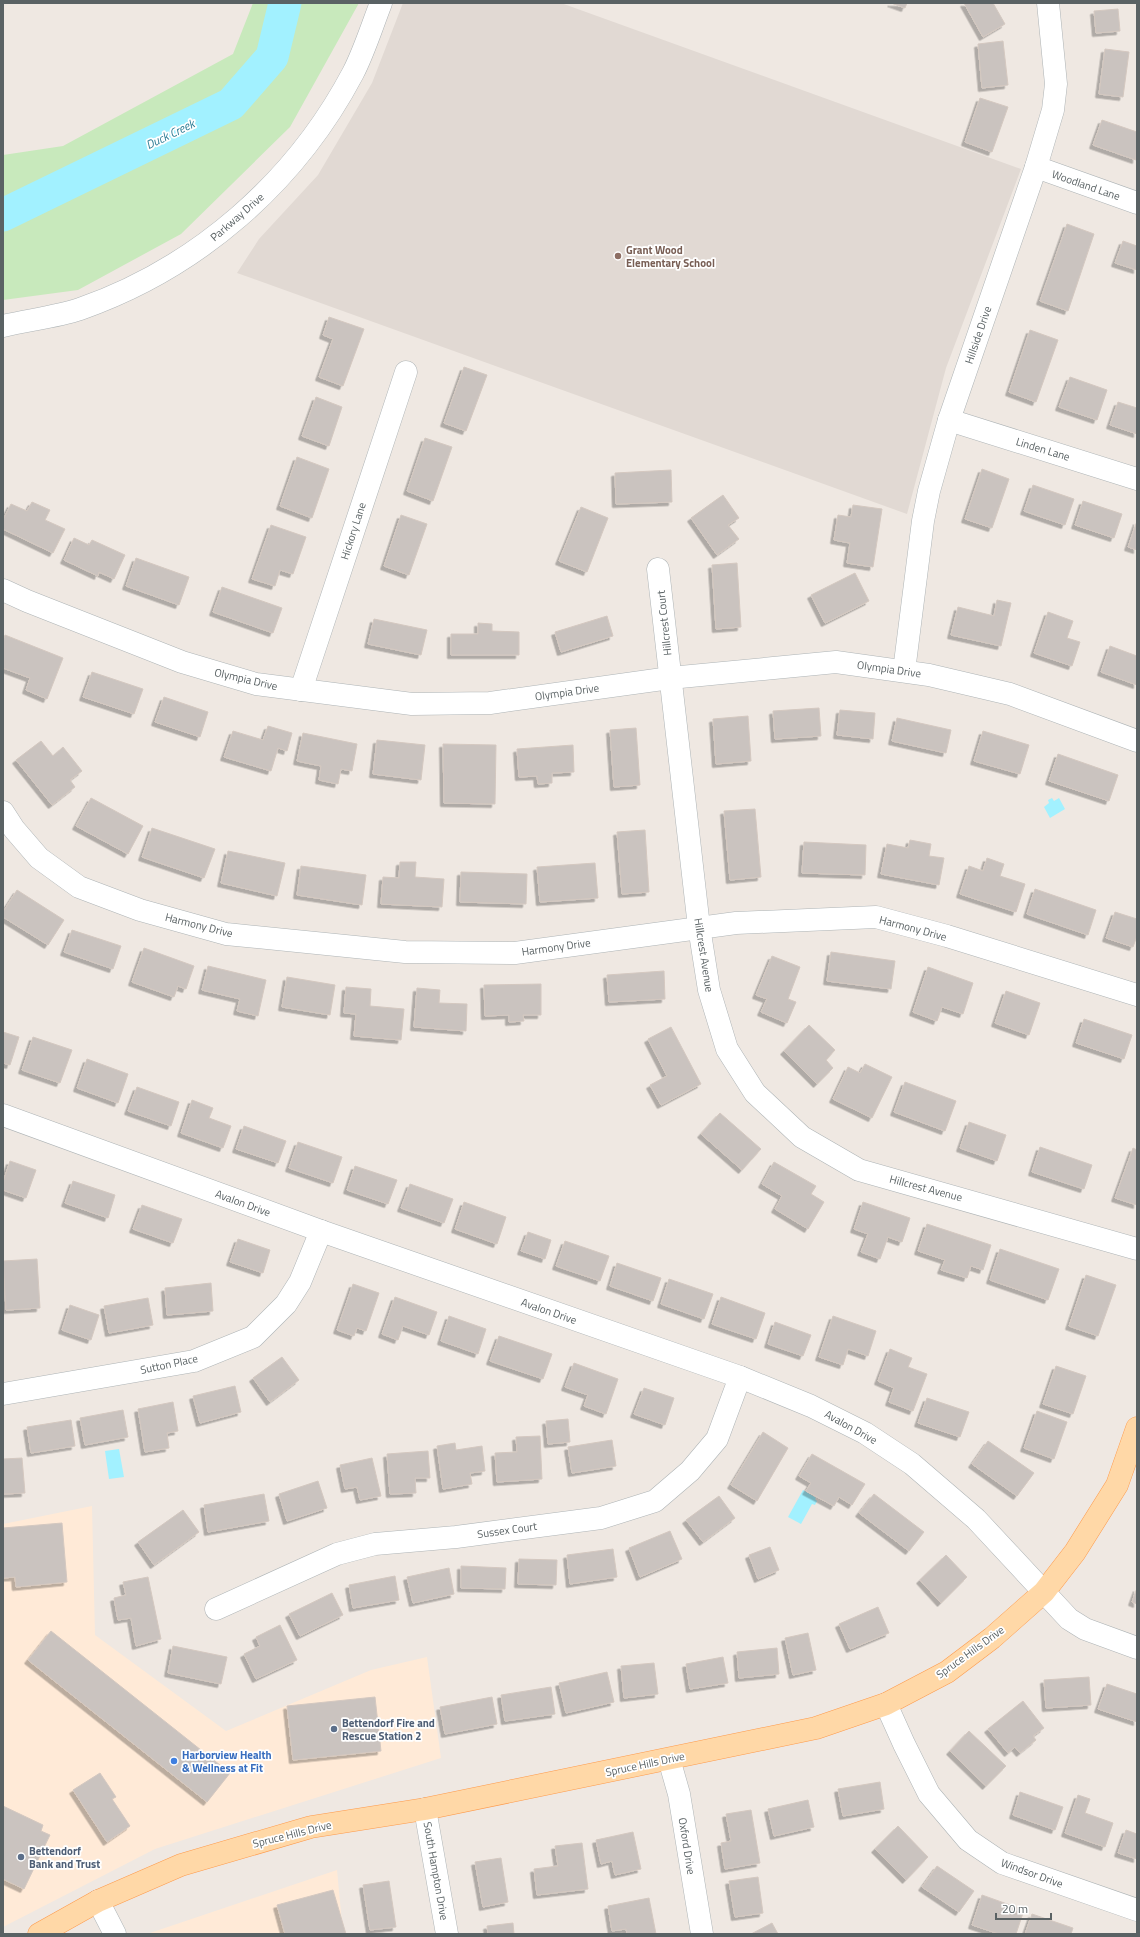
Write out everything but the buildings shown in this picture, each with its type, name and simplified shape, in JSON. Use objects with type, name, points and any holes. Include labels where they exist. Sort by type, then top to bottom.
[{"type":"main road","name":"Spruce Hills Drive","points":[[39,1934],[98,1902],[181,1865],[299,1830],[425,1809],[816,1728],[886,1704],[947,1672],[992,1638],[1044,1592],[1075,1552],[1117,1485],[1137,1428]]},
{"type":"street","name":"Parkway Drive","points":[[3,326],[79,309],[137,286],[201,248],[251,207],[288,170],[333,109],[354,72],[380,3]]},
{"type":"street","name":"Hillside Drive","points":[[904,671],[923,520],[929,491],[949,420],[1036,167],[1053,110],[1056,84],[1048,3]]},
{"type":"street","name":"Woodland Lane","points":[[1036,167],[1137,203]]},
{"type":"street","name":"Hickory Lane","points":[[301,690],[406,372]]},
{"type":"street","name":"Linden Lane","points":[[949,420],[1137,479]]},
{"type":"street","name":"Hillcrest Court","points":[[658,569],[670,678]]},
{"type":"street","name":"Olympia Drive","points":[[3,590],[26,601],[182,662],[256,684],[301,690],[412,704],[490,703],[670,678],[836,662],[929,675],[1010,694],[1137,741]]},
{"type":"street","name":"Hillcrest Avenue","points":[[670,678],[699,927],[709,990],[727,1049],[756,1093],[802,1137],[859,1170],[1137,1249]]},
{"type":"street","name":"Harmony Drive","points":[[3,812],[14,829],[39,858],[79,887],[140,910],[226,934],[405,952],[515,953],[736,923],[876,918],[947,936],[1137,995]]},
{"type":"street","name":"Avalon Drive","points":[[3,1115],[321,1231],[740,1377],[812,1406],[865,1433],[912,1464],[976,1518],[1069,1619],[1085,1629],[1137,1648]]},
{"type":"street","name":"Sutton Place","points":[[3,1394],[194,1361],[253,1336],[286,1304],[297,1287],[321,1231]]},
{"type":"street","name":"Sussex Court","points":[[216,1609],[336,1554],[375,1544],[456,1537],[601,1518],[655,1501],[690,1471],[717,1439],[740,1377]]},
{"type":"street","name":"Windsor Drive","points":[[886,1704],[929,1794],[968,1840],[1002,1863],[1137,1910]]},
{"type":"street","name":"Oxford Drive","points":[[669,1759],[679,1794],[702,1934]]},
{"type":"street","name":"South Hampton Drive","points":[[425,1809],[447,1934]]},
{"type":"street","points":[[98,1902],[115,1934]]},
{"type":"shaded area","name":"Grant Wood Elementary School","points":[[403,3],[561,3],[1021,169],[946,368],[907,514],[237,273],[259,239],[318,175],[372,83]]},
{"type":"shaded area","points":[[92,1506],[95,1635],[226,1731],[371,1670],[427,1657],[441,1758],[155,1849],[3,1927],[3,1524]]},
{"type":"shaded area","points":[[337,1870],[343,1934],[147,1934]]},
{"type":"green space","points":[[253,3],[359,3],[290,127],[181,234],[78,290],[3,300],[3,155],[63,146],[233,54]]},
{"type":"water","points":[[1052,798],[1054,801],[1059,798],[1065,809],[1050,818],[1044,807],[1049,803],[1048,800]]},
{"type":"water","points":[[119,1449],[124,1477],[109,1479],[105,1451]]},
{"type":"water","points":[[803,1490],[816,1498],[815,1499],[817,1501],[815,1505],[812,1504],[801,1524],[788,1517]]},
{"type":"waterway","name":"Duck Creek","points":[[3,215],[231,104],[272,57],[285,3]]},
{"type":"place","name":"Grant Wood Elementary School","points":[[618,256]]},
{"type":"place","name":"Bettendorf Fire and Rescue Station 2","points":[[334,1729]]},
{"type":"place","name":"Harborview Health & Wellness at Fit","points":[[174,1761]]},
{"type":"place","name":"Bettendorf Bank and Trust","points":[[21,1857]]}]
